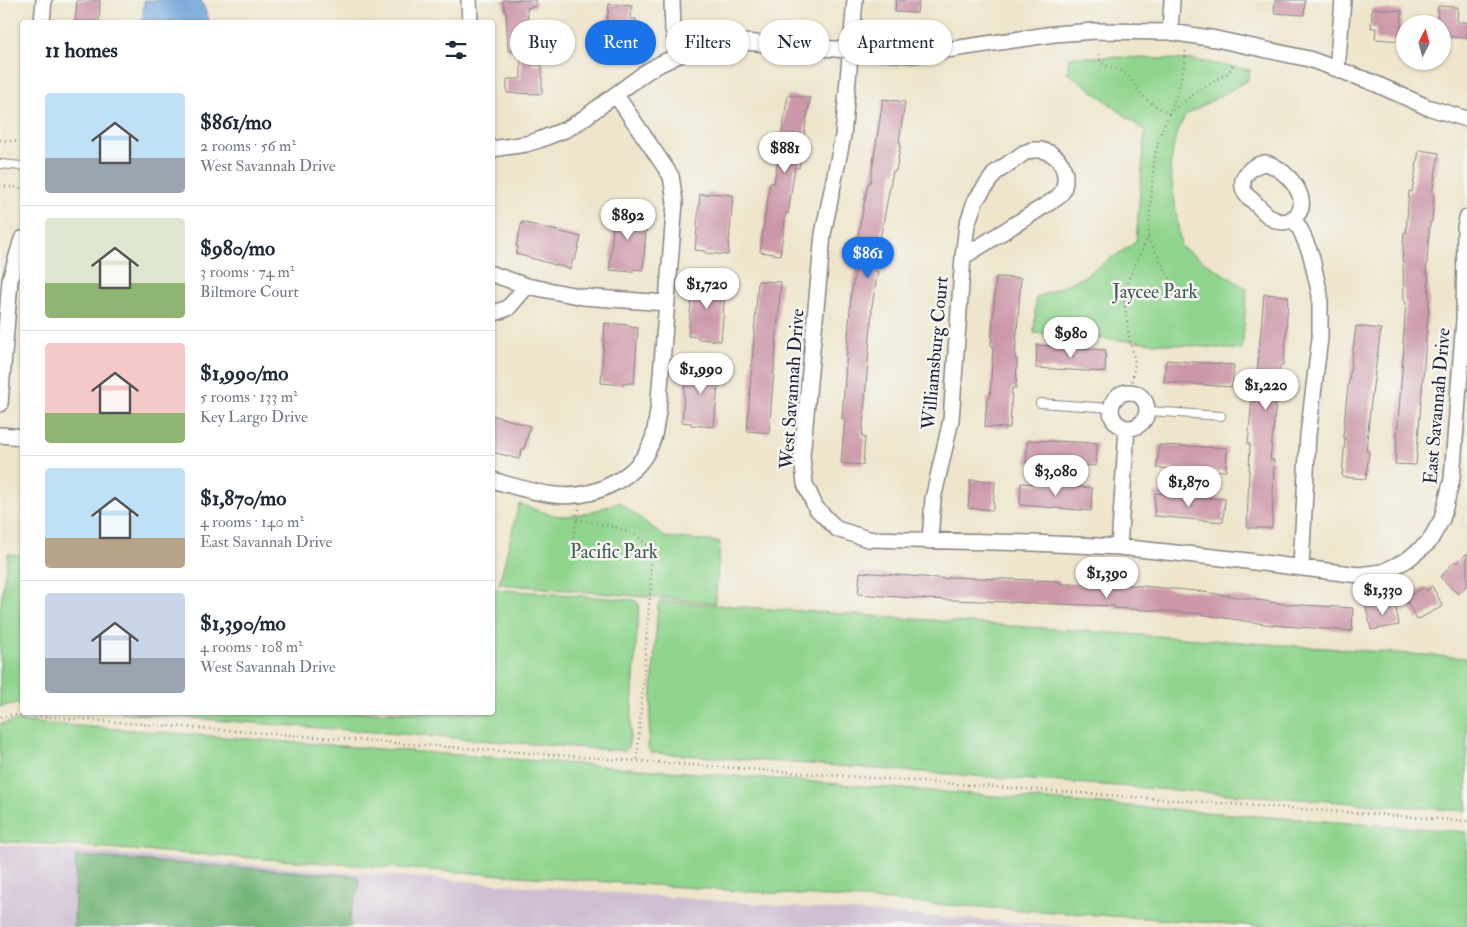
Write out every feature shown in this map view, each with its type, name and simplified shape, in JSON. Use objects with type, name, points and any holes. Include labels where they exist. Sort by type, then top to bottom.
[{"type":"street","points":[[42,20],[44,0]]},
{"type":"street","points":[[468,0],[470,20]]},
{"type":"street","points":[[672,0],[673,20]]},
{"type":"street","name":"West Savannah Drive","points":[[853,20],[855,0]]},
{"type":"street","points":[[1170,32],[1172,0]]},
{"type":"street","points":[[1337,69],[1343,0]]},
{"type":"street","points":[[952,49],[1054,34],[1170,32],[1216,39],[1309,59],[1428,107],[1467,120]]},
{"type":"street","points":[[749,42],[839,49]]},
{"type":"street","points":[[495,149],[526,144],[555,134],[580,121],[646,72],[666,61]]},
{"type":"street","name":"West Savannah Drive","points":[[849,65],[843,136],[823,234],[802,456],[805,484],[816,508],[837,529],[868,540],[1119,547]]},
{"type":"street","points":[[495,481],[557,496],[603,490],[624,478],[642,459],[653,439],[658,412],[675,202],[671,176],[616,95]]},
{"type":"street","name":"Williamsburg Court","points":[[930,541],[933,499],[951,420],[963,257],[967,225],[974,201],[995,173],[1024,153],[1032,150],[1041,150],[1057,158],[1065,174],[1065,182],[1057,198],[963,257]]},
{"type":"street","points":[[1293,218],[1301,231],[1311,255],[1320,295],[1320,338],[1308,435],[1301,567]]},
{"type":"street","name":"East Savannah Drive","points":[[1119,547],[1359,575],[1383,572],[1407,560],[1429,542],[1442,519],[1452,479],[1464,320],[1465,228],[1467,218]]},
{"type":"street","points":[[0,404],[10,280],[20,246]]},
{"type":"street","points":[[495,275],[527,286],[582,297],[667,303]]},
{"type":"street","points":[[495,313],[508,308],[527,286]]},
{"type":"street","points":[[1123,392],[1131,392],[1143,398],[1147,412],[1141,424],[1127,428],[1120,426],[1115,421],[1111,415],[1111,408],[1117,396],[1123,392]]},
{"type":"street","points":[[1119,547],[1127,428]]},
{"type":"street","points":[[0,435],[20,437]]},
{"type":"lane","points":[[0,164],[20,166]]},
{"type":"lane","points":[[1040,403],[1111,408]]},
{"type":"lane","points":[[1147,412],[1221,416]]},
{"type":"path","points":[[1131,392],[1135,362],[1124,301],[1128,280],[1148,238],[1154,162],[1159,137],[1177,94],[1185,62],[1187,44]]},
{"type":"path","points":[[1099,54],[1100,60],[1104,65],[1128,75],[1144,97],[1168,113]]},
{"type":"path","points":[[1168,113],[1229,72],[1233,64]]},
{"type":"path","points":[[0,140],[20,142]]},
{"type":"path","points":[[0,186],[20,188]]},
{"type":"path","points":[[1148,238],[1171,280],[1173,282],[1177,280]]},
{"type":"path","points":[[572,542],[580,494]]},
{"type":"path","points":[[577,519],[631,533],[643,541],[648,549],[650,580],[637,762]]},
{"type":"path","points":[[0,717],[12,715],[35,716],[637,762],[1467,821]]},
{"type":"shaded area","points":[[0,845],[847,911],[1089,927],[0,927]]},
{"type":"green space","name":"Jaycee Park","points":[[1069,57],[1194,60],[1250,70],[1248,80],[1185,116],[1175,138],[1170,168],[1181,247],[1247,289],[1242,350],[1034,333],[1036,298],[1083,277],[1136,242],[1145,131],[1067,72]]},
{"type":"green space","name":"Pacific Park","points":[[619,502],[665,537],[720,542],[715,603],[499,584],[519,504],[545,513],[569,516],[598,510]]},
{"type":"green space","points":[[8,554],[20,555],[20,705],[13,704],[0,707],[0,609]]},
{"type":"green space","points":[[495,589],[634,600],[639,604],[630,737],[628,748],[625,751],[148,715],[495,715]]},
{"type":"green space","points":[[660,601],[1467,658],[1467,811],[650,752],[648,747],[658,605]]},
{"type":"green space","points":[[14,721],[1467,832],[1467,927],[1275,927],[0,841],[0,724]]},
{"type":"green space","points":[[76,856],[357,876],[359,884],[351,911],[350,927],[74,927]]},
{"type":"water","points":[[144,0],[201,0],[209,20],[142,20]]},
{"type":"building","points":[[77,0],[100,0],[99,20],[75,20]]},
{"type":"building","points":[[503,0],[535,0],[536,6],[527,8],[528,20],[510,20],[510,51],[508,51]]},
{"type":"building","points":[[896,0],[919,0],[917,13],[895,12]]},
{"type":"building","points":[[1275,0],[1305,0],[1304,15],[1274,13]]},
{"type":"building","points":[[609,4],[632,6],[630,19],[636,19],[636,20],[607,20]]},
{"type":"building","points":[[1438,6],[1458,7],[1457,22],[1467,22],[1467,38],[1451,37],[1451,15],[1438,15]]},
{"type":"building","points":[[1372,8],[1402,11],[1402,15],[1396,15],[1396,41],[1375,39],[1376,28],[1371,28]]},
{"type":"building","points":[[521,65],[542,65],[542,94],[507,93],[507,79],[521,79]]},
{"type":"building","points":[[788,95],[810,98],[799,168],[795,167],[780,255],[760,252],[770,183],[774,183]]},
{"type":"building","points":[[883,99],[905,102],[896,171],[893,171],[874,271],[878,271],[871,311],[862,437],[865,437],[863,465],[841,463],[845,419],[842,419],[851,295],[859,251],[855,251],[868,183],[870,183]]},
{"type":"building","points":[[1419,150],[1439,153],[1432,193],[1434,193],[1432,222],[1430,222],[1426,274],[1428,273],[1429,302],[1416,465],[1395,464],[1406,302],[1404,302],[1402,261],[1404,232],[1406,233],[1409,191],[1412,192]]},
{"type":"building","points":[[708,193],[733,195],[728,255],[695,250],[700,194],[708,195]]},
{"type":"building","points":[[614,210],[639,212],[639,214],[647,215],[643,270],[633,269],[633,272],[610,270]]},
{"type":"building","points":[[522,222],[581,237],[575,260],[573,259],[570,269],[516,254]]},
{"type":"building","points":[[996,277],[1021,278],[1015,359],[1017,359],[1016,388],[1012,388],[1010,428],[985,427],[987,398],[990,398],[993,346],[991,346]]},
{"type":"building","points":[[701,279],[726,281],[721,341],[688,336],[693,280],[701,281]]},
{"type":"building","points":[[758,281],[781,282],[769,433],[747,431]]},
{"type":"building","points":[[1264,294],[1288,296],[1286,337],[1283,365],[1280,365],[1270,460],[1274,460],[1272,528],[1247,528],[1250,444],[1248,444],[1254,375],[1257,375]]},
{"type":"building","points":[[605,323],[630,325],[630,327],[638,328],[634,383],[624,383],[624,385],[601,383]]},
{"type":"building","points":[[1356,326],[1381,329],[1366,451],[1369,451],[1366,479],[1342,477],[1346,403]]},
{"type":"building","points":[[1037,345],[1106,350],[1105,372],[1036,368]]},
{"type":"building","points":[[1166,360],[1234,365],[1232,387],[1164,382]]},
{"type":"building","points":[[695,365],[720,367],[714,427],[691,425],[691,423],[682,422],[686,366],[694,367]]},
{"type":"building","points":[[495,416],[530,426],[524,449],[522,449],[519,459],[495,453]]},
{"type":"building","points":[[1028,440],[1097,443],[1096,466],[1026,463]]},
{"type":"building","points":[[1159,445],[1227,448],[1226,471],[1157,468]]},
{"type":"building","points":[[970,480],[995,481],[993,510],[968,508]]},
{"type":"building","points":[[1021,483],[1092,488],[1091,511],[1020,505]]},
{"type":"building","points":[[1155,493],[1184,495],[1183,497],[1225,499],[1223,522],[1154,516]]},
{"type":"building","points":[[1467,553],[1467,585],[1458,594],[1440,577],[1455,561],[1457,563]]},
{"type":"building","points":[[860,572],[948,579],[948,577],[1060,581],[1060,584],[1098,582],[1196,591],[1285,604],[1353,608],[1352,631],[1271,625],[1193,613],[1114,608],[1114,606],[925,599],[858,594]]},
{"type":"building","points":[[1432,586],[1443,606],[1417,620],[1405,598],[1424,587],[1427,591]]},
{"type":"building","points":[[1395,602],[1399,625],[1371,630],[1366,607]]}]
